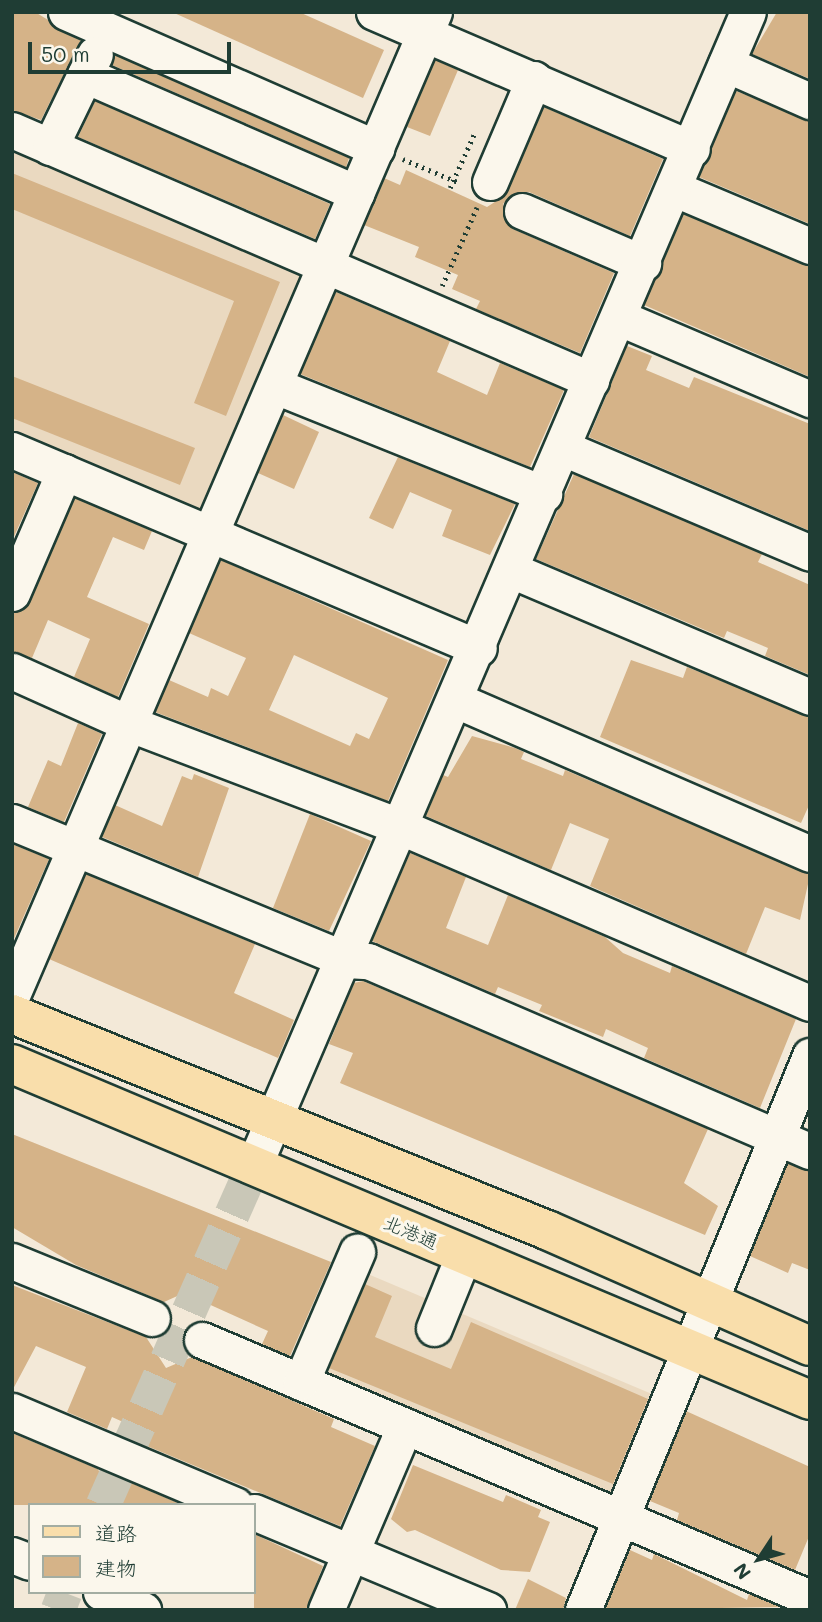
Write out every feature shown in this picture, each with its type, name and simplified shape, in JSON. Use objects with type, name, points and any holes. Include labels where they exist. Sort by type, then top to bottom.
[{"type":"main road","points":[[12,1014],[273,1122],[547,1230],[810,1346]]},
{"type":"main road","name":"北港通","points":[[12,1064],[810,1400]]},
{"type":"street","points":[[66,12],[110,21],[376,148]]},
{"type":"street","points":[[374,12],[430,23],[534,79],[691,149]]},
{"type":"street","points":[[254,1166],[479,648],[748,12]]},
{"type":"street","points":[[50,147],[110,21]]},
{"type":"street","points":[[12,995],[78,850],[212,532],[278,387],[356,193],[430,23]]},
{"type":"street","points":[[726,64],[808,94]]},
{"type":"street","points":[[85,75],[356,193]]},
{"type":"street","points":[[482,188],[534,79]]},
{"type":"street","points":[[12,130],[432,309],[591,380]]},
{"type":"street","points":[[675,189],[810,246]]},
{"type":"street","points":[[522,211],[643,263]]},
{"type":"street","points":[[620,318],[810,399]]},
{"type":"street","points":[[278,387],[426,452],[544,494]]},
{"type":"street","points":[[563,448],[810,553]]},
{"type":"street","points":[[12,450],[212,532],[479,648]]},
{"type":"street","points":[[12,593],[64,472]]},
{"type":"street","points":[[511,570],[810,697]]},
{"type":"street","points":[[12,671],[130,724],[401,827],[810,1003]]},
{"type":"street","points":[[456,700],[810,854]]},
{"type":"street","points":[[12,822],[345,960],[368,961],[810,1151]]},
{"type":"street","points":[[583,1610],[810,1056]]},
{"type":"street","points":[[301,1382],[357,1252]]},
{"type":"street","points":[[434,1328],[464,1254]]},
{"type":"street","points":[[12,1261],[152,1318]]},
{"type":"street","points":[[202,1340],[810,1598]]},
{"type":"street","points":[[12,1411],[230,1503]]},
{"type":"street","points":[[326,1610],[405,1426]]},
{"type":"street","points":[[256,1513],[488,1610]]},
{"type":"street","points":[[106,1594],[143,1610]]},
{"type":"path","points":[[376,148],[482,188],[432,309]]},
{"type":"shaded area","points":[[12,145],[297,267],[306,279],[209,506],[198,512],[12,435]]},
{"type":"shaded area","points":[[356,1269],[659,1397],[618,1493],[608,1499],[314,1373]]},
{"type":"building","points":[[12,12],[35,12],[81,40],[41,120],[12,110]]},
{"type":"building","points":[[172,12],[299,12],[384,50],[363,98]]},
{"type":"building","points":[[777,12],[810,12],[810,79],[752,54]]},
{"type":"building","points":[[115,55],[349,158],[346,167],[112,65]]},
{"type":"building","points":[[435,60],[458,70],[430,136],[407,127]]},
{"type":"building","points":[[736,91],[810,121],[810,224],[699,177]]},
{"type":"building","points":[[95,101],[330,204],[315,239],[78,137]]},
{"type":"building","points":[[544,107],[663,159],[630,236],[529,192],[511,195],[503,204],[513,229],[614,273],[580,353],[476,309],[480,301],[452,289],[458,275],[415,257],[419,247],[364,225],[384,178],[400,185],[406,170],[487,207],[501,198]]},
{"type":"building","points":[[12,173],[280,282],[226,416],[194,403],[234,301],[12,209]]},
{"type":"building","points":[[683,214],[810,266],[810,377],[644,305]]},
{"type":"building","points":[[336,292],[450,341],[437,372],[487,395],[500,363],[564,390],[530,467],[300,374]]},
{"type":"building","points":[[627,346],[652,356],[646,370],[689,388],[694,377],[810,424],[810,531],[589,437]]},
{"type":"building","points":[[12,376],[195,448],[180,485],[12,418]]},
{"type":"building","points":[[283,415],[319,432],[294,489],[258,473]]},
{"type":"building","points":[[398,457],[515,504],[490,555],[442,536],[452,510],[410,492],[393,529],[369,518]]},
{"type":"building","points":[[12,472],[38,483],[12,541]]},
{"type":"building","points":[[574,474],[762,554],[758,562],[810,585],[810,675],[765,656],[768,648],[727,631],[724,638],[536,559]]},
{"type":"building","points":[[75,498],[152,531],[144,550],[113,537],[87,597],[149,624],[118,697],[74,677],[90,639],[48,620],[32,658],[12,651],[12,613],[30,601]]},
{"type":"building","points":[[221,560],[448,660],[388,801],[155,712],[169,680],[208,697],[211,688],[228,696],[246,658],[189,633]],"holes":[[[294,655],[388,698],[369,739],[356,733],[350,746],[269,710]]]},
{"type":"building","points":[[631,660],[683,678],[687,667],[810,717],[810,803],[801,823],[600,737]]},
{"type":"building","points":[[78,723],[102,734],[64,822],[28,807],[48,760],[61,766]]},
{"type":"building","points":[[472,736],[515,748],[524,752],[521,759],[563,776],[565,770],[810,875],[800,920],[765,907],[746,954],[590,886],[609,839],[570,823],[551,870],[426,816],[443,775],[448,777]]},
{"type":"building","points":[[194,774],[229,788],[198,877],[102,837],[115,805],[162,826],[182,776],[192,780]]},
{"type":"building","points":[[310,814],[371,841],[329,931],[273,908]]},
{"type":"building","points":[[12,844],[49,859],[12,943]]},
{"type":"building","points":[[410,853],[466,877],[446,928],[488,945],[508,895],[605,937],[623,953],[670,973],[672,966],[796,1019],[760,1108],[644,1058],[648,1048],[606,1029],[603,1037],[539,1011],[542,1005],[498,987],[495,994],[372,941]]},
{"type":"building","points":[[86,874],[255,944],[234,993],[294,1020],[278,1058],[49,959]]},
{"type":"building","points":[[363,981],[708,1129],[684,1183],[718,1206],[705,1235],[340,1083],[353,1053],[329,1044],[354,983]]},
{"type":"building","points":[[12,1134],[331,1262],[290,1356],[262,1344],[268,1331],[184,1293],[164,1302],[76,1265],[12,1227]]},
{"type":"building","points":[[788,1163],[810,1171],[810,1270],[792,1263],[788,1273],[750,1256]]},
{"type":"building","points":[[365,1284],[392,1296],[375,1337],[451,1369],[471,1322],[648,1399],[613,1484],[329,1368]]},
{"type":"building","points":[[12,1285],[146,1337],[166,1368],[192,1357],[334,1419],[331,1427],[375,1446],[340,1526],[147,1446],[152,1435],[112,1417],[107,1429],[67,1412],[86,1367],[36,1346],[12,1391]]},
{"type":"building","points":[[686,1411],[810,1467],[810,1534],[795,1570],[677,1520],[679,1513],[650,1501]]},
{"type":"building","points":[[12,1433],[98,1469],[109,1495],[131,1483],[178,1503],[28,1503],[12,1505]]},
{"type":"building","points":[[413,1465],[503,1502],[506,1495],[541,1510],[538,1517],[550,1522],[530,1572],[501,1570],[415,1530],[407,1532],[391,1519]]},
{"type":"building","points":[[256,1535],[323,1566],[306,1610],[254,1610]]},
{"type":"building","points":[[630,1550],[652,1560],[654,1554],[747,1600],[749,1594],[780,1607],[605,1610]]},
{"type":"building","points":[[528,1579],[566,1598],[563,1610],[515,1610]]},
{"type":"tunnel","points":[[104,1503],[254,1165]]},
{"type":"tunnel","points":[[58,1610],[64,1594]]}]
